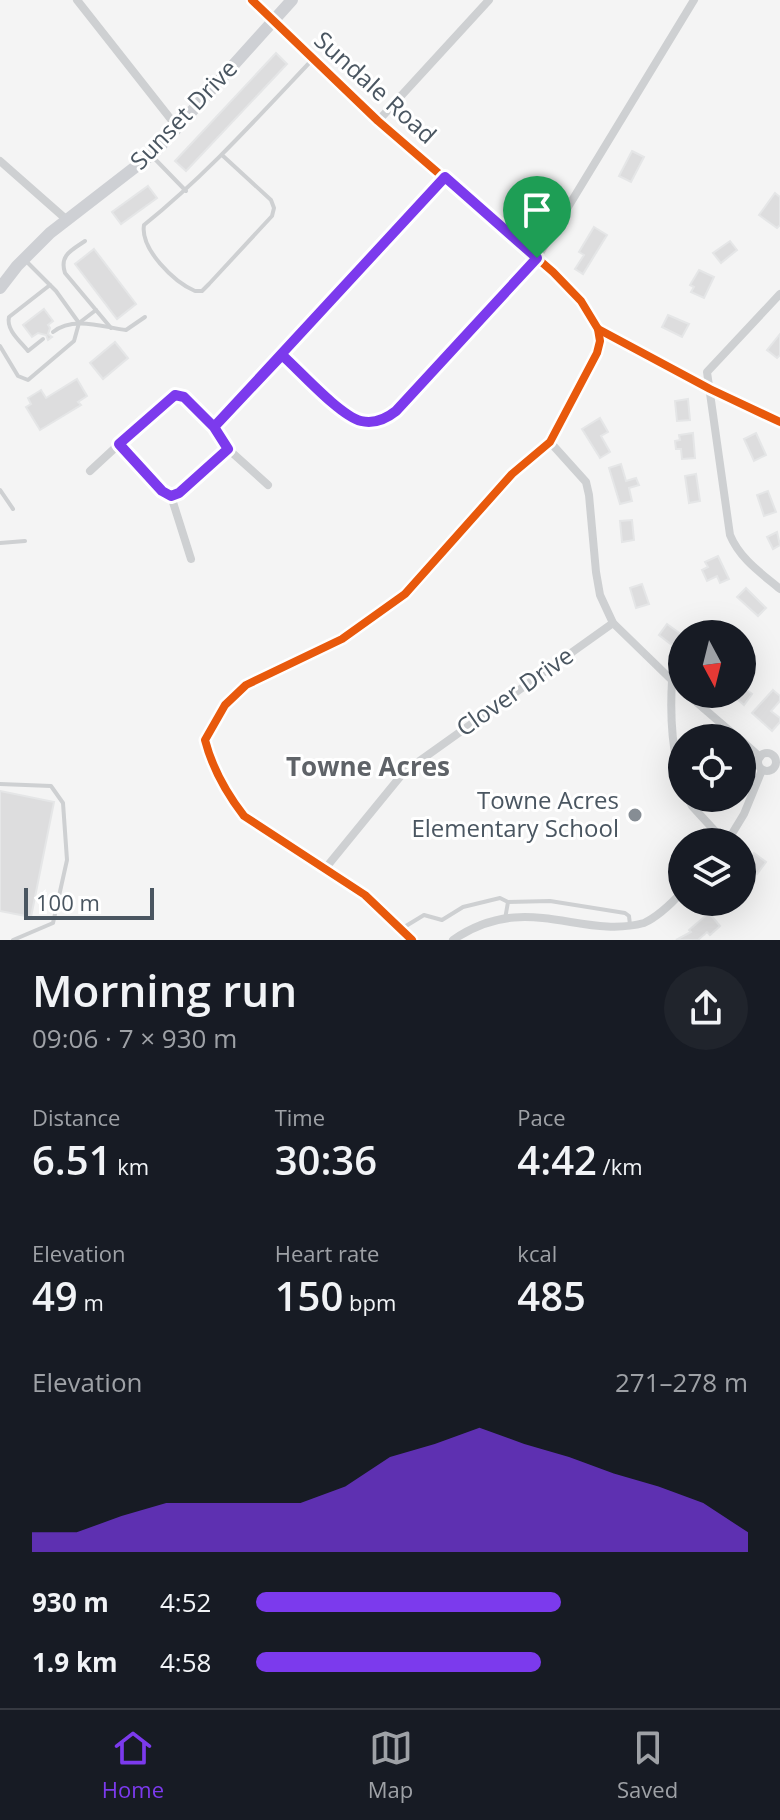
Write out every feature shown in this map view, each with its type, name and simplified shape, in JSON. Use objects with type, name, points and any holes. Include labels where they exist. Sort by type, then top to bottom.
[{"type":"main road","name":"Sunset Drive","points":[[0,288],[23,259],[50,233],[151,155],[292,0]]},
{"type":"street","points":[[77,0],[177,127]]},
{"type":"street","name":"Sundale Road","points":[[252,0],[378,121],[575,294],[598,329],[710,389],[780,422]]},
{"type":"street","points":[[378,121],[489,0]]},
{"type":"street","points":[[282,355],[344,412],[361,421],[381,420],[396,411],[537,258],[694,0]]},
{"type":"street","points":[[0,161],[67,220]]},
{"type":"street","points":[[214,427],[445,177]]},
{"type":"street","points":[[780,294],[707,372],[730,535],[735,548],[744,558],[780,589]]},
{"type":"street","points":[[412,940],[365,895],[244,816],[210,759],[205,740],[225,705],[246,685],[342,639],[405,594],[512,474],[550,442],[597,353],[600,341],[598,329]]},
{"type":"street","points":[[90,471],[175,395],[184,397],[214,427],[228,449],[268,485]]},
{"type":"street","points":[[550,442],[586,482],[600,595],[613,623],[668,677]]},
{"type":"street","points":[[119,444],[162,491],[171,496],[191,559]]},
{"type":"street","points":[[171,496],[179,493],[228,449]]},
{"type":"street","name":"Clover Drive","points":[[324,870],[404,772],[613,623]]},
{"type":"street","points":[[703,708],[722,724]]},
{"type":"street","points":[[773,756],[780,747]]},
{"type":"street","points":[[768,753],[773,756],[776,772],[762,770],[758,765],[760,757],[768,753]]},
{"type":"street","points":[[756,754],[760,757]]},
{"type":"street","points":[[735,828],[762,770]]},
{"type":"street","points":[[698,812],[713,828]]},
{"type":"street","points":[[453,940],[465,932],[505,919],[532,919],[589,929],[631,927],[656,916],[668,905]]},
{"type":"street","points":[[589,929],[589,940]]},
{"type":"lane","points":[[222,155],[271,200],[274,208],[272,216],[202,291],[195,291],[187,288],[168,270],[148,246],[142,234],[144,225],[186,191],[312,59]]},
{"type":"lane","points":[[151,155],[186,191]]},
{"type":"lane","points":[[85,241],[65,256],[65,273],[111,328]]},
{"type":"lane","points":[[23,259],[50,285],[79,323]]},
{"type":"lane","points":[[43,339],[28,351],[8,322],[9,317],[50,285]]},
{"type":"lane","points":[[0,346],[18,376],[28,380],[74,341],[79,323],[96,310]]},
{"type":"lane","points":[[53,332],[63,324],[79,323],[126,330],[145,317]]},
{"type":"lane","points":[[0,490],[13,509]]},
{"type":"lane","points":[[0,543],[25,541]]},
{"type":"lane","points":[[0,784],[51,786],[63,803],[67,860],[53,923],[13,940]]},
{"type":"lane","points":[[401,929],[424,915],[442,920],[463,907],[500,898],[508,902],[550,901],[625,913],[629,916],[631,927]]},
{"type":"lane","points":[[505,919],[508,902]]},
{"type":"building","points":[[276,53],[287,64],[186,171],[175,161]]},
{"type":"building","points":[[632,151],[644,157],[631,182],[619,176]]},
{"type":"building","points":[[148,186],[157,198],[121,224],[112,212]]},
{"type":"building","points":[[775,193],[780,197],[780,225],[777,228],[759,215]]},
{"type":"building","points":[[594,227],[607,235],[583,274],[575,269],[584,255],[579,252]]},
{"type":"building","points":[[730,241],[737,250],[721,263],[713,253]]},
{"type":"building","points":[[94,249],[136,304],[117,319],[75,264]]},
{"type":"building","points":[[699,270],[714,277],[704,298],[691,292],[694,287],[690,285]]},
{"type":"building","points":[[44,309],[53,321],[48,325],[48,334],[52,337],[48,340],[46,335],[38,333],[32,337],[23,325]]},
{"type":"building","points":[[668,315],[689,324],[682,337],[662,327]]},
{"type":"building","points":[[780,334],[780,355],[777,358],[767,350]]},
{"type":"building","points":[[115,342],[128,358],[103,379],[90,363]]},
{"type":"building","points":[[77,379],[87,396],[78,402],[81,405],[40,430],[26,407],[31,404],[28,398],[41,390],[46,398]]},
{"type":"building","points":[[688,399],[690,420],[677,421],[675,401]]},
{"type":"building","points":[[600,418],[608,432],[601,436],[610,452],[600,458],[582,429]]},
{"type":"building","points":[[693,433],[695,458],[682,459],[681,449],[676,449],[675,441],[680,440],[679,435]]},
{"type":"building","points":[[756,433],[766,455],[754,461],[744,439]]},
{"type":"building","points":[[621,464],[626,481],[636,478],[639,485],[629,488],[632,501],[620,504],[609,468]]},
{"type":"building","points":[[696,474],[700,501],[689,503],[685,476]]},
{"type":"building","points":[[768,491],[776,512],[764,516],[757,495]]},
{"type":"building","points":[[632,520],[634,540],[622,542],[620,521]]},
{"type":"building","points":[[777,532],[780,545],[773,549],[767,537]]},
{"type":"building","points":[[718,556],[729,579],[720,583],[717,576],[707,581],[702,570],[708,567],[705,562]]},
{"type":"building","points":[[642,584],[649,604],[636,608],[630,588]]},
{"type":"building","points":[[746,588],[766,608],[758,616],[737,597]]},
{"type":"building","points":[[667,624],[668,625],[668,642],[659,635]]},
{"type":"building","points":[[773,690],[780,696],[780,701],[771,711],[780,718],[780,722],[772,731],[752,713]]},
{"type":"building","points":[[0,791],[54,802],[31,917],[0,911]]},
{"type":"building","points":[[756,854],[766,862],[756,873]]},
{"type":"building","points":[[705,916],[712,916],[720,926],[698,940],[676,940],[691,932],[689,930]]},
{"type":"cycle path","points":[[252,0],[378,121],[553,272],[581,301],[598,329],[710,389],[780,422]]},
{"type":"cycle path","points":[[412,940],[365,895],[244,816],[221,780],[205,740],[225,705],[246,685],[342,639],[405,594],[512,474],[550,442],[597,353],[600,341],[598,329]]},
{"type":"place","name":"Towne Acres Elementary School","points":[[635,815]]},
{"type":"district","name":"Towne Acres","points":[[368,767]]},
{"type":"route","points":[[537,258],[390,416],[371,422],[353,418],[282,355],[214,427],[184,397],[175,395],[119,444],[162,491],[171,496],[179,493],[228,449],[214,427],[445,177],[537,258]]}]
